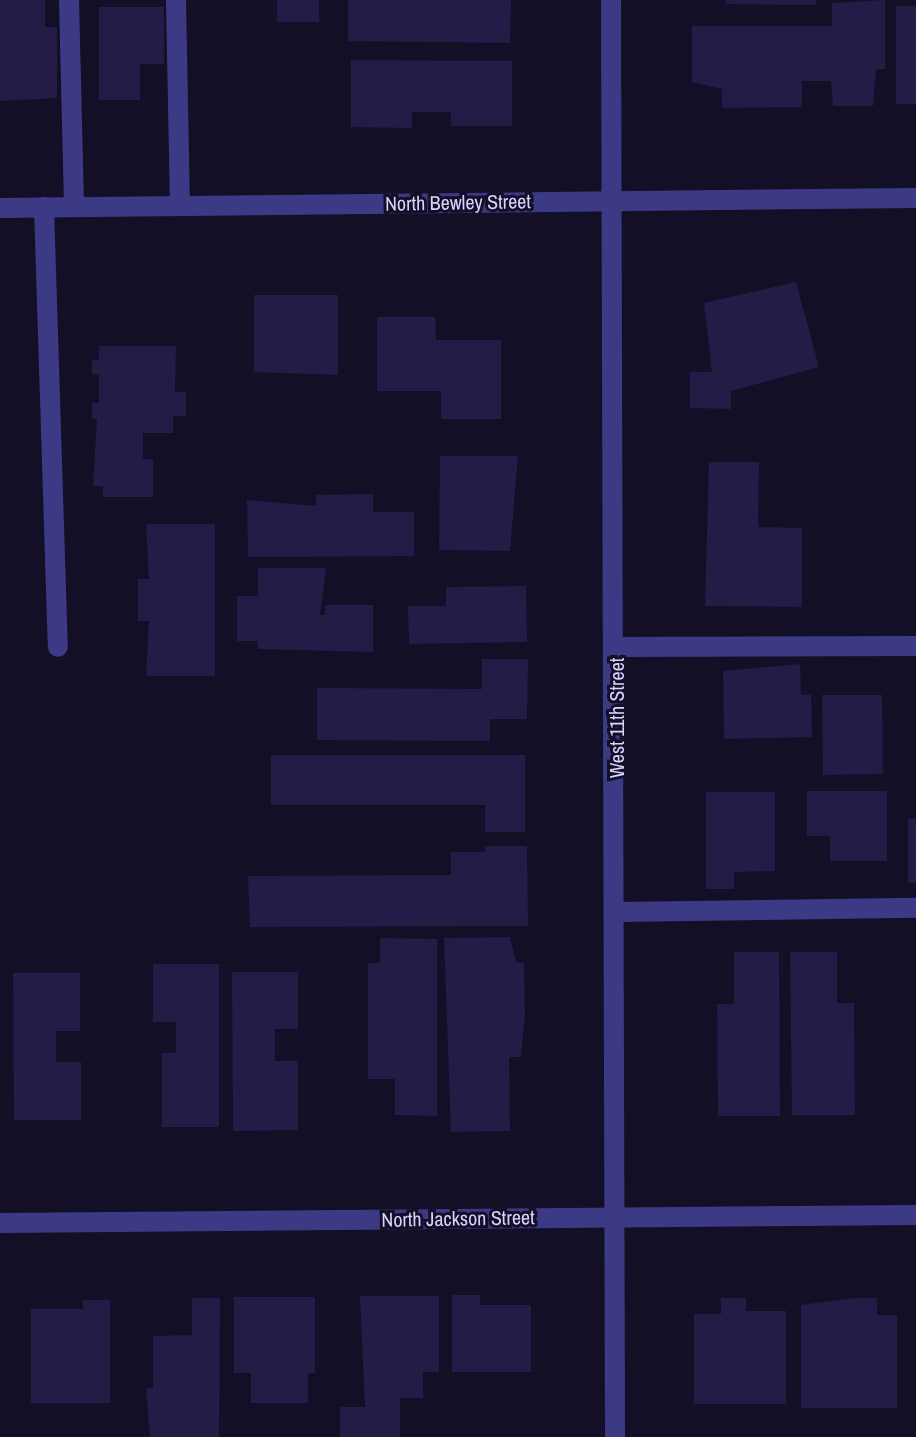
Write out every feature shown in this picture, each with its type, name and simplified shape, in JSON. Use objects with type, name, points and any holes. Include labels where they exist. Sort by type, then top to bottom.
[{"type":"street","points":[[69,0],[74,207]]},
{"type":"street","points":[[176,0],[180,206]]},
{"type":"street","name":"West 11th Street","points":[[611,0],[615,201],[618,1217],[615,1437]]},
{"type":"street","name":"North Bewley Street","points":[[0,208],[916,198]]},
{"type":"street","points":[[44,207],[58,647]]},
{"type":"street","points":[[616,647],[916,646]]},
{"type":"street","points":[[617,912],[916,908]]},
{"type":"street","name":"North Jackson Street","points":[[0,1223],[916,1215]]},
{"type":"building","points":[[0,0],[45,0],[45,27],[57,27],[57,98],[0,101]]},
{"type":"building","points":[[277,0],[319,0],[319,22],[277,22]]},
{"type":"building","points":[[348,0],[511,0],[510,43],[348,41]]},
{"type":"building","points":[[726,0],[816,0],[816,5],[726,4]]},
{"type":"building","points":[[885,0],[885,69],[876,69],[873,106],[833,106],[831,81],[802,81],[802,107],[722,108],[722,89],[692,82],[692,26],[832,26],[832,3]]},
{"type":"building","points":[[896,6],[916,6],[916,104],[896,104]]},
{"type":"building","points":[[99,7],[164,7],[164,64],[140,64],[140,100],[99,100]]},
{"type":"building","points":[[351,60],[512,61],[512,126],[451,126],[451,112],[412,112],[412,128],[351,127]]},
{"type":"building","points":[[796,282],[819,367],[731,391],[731,409],[690,408],[690,372],[712,372],[704,303]]},
{"type":"building","points":[[254,295],[338,295],[338,375],[254,372]]},
{"type":"building","points":[[377,317],[435,317],[436,340],[501,340],[501,419],[441,419],[441,391],[377,391]]},
{"type":"building","points":[[99,346],[176,346],[175,392],[186,392],[186,416],[173,416],[173,433],[143,433],[143,459],[153,459],[153,497],[103,497],[103,486],[93,486],[97,419],[92,419],[92,403],[99,403],[99,374],[92,374],[92,360],[99,360]]},
{"type":"building","points":[[440,456],[518,456],[510,551],[439,550]]},
{"type":"building","points":[[709,462],[759,462],[758,527],[802,528],[802,607],[705,606]]},
{"type":"building","points":[[373,494],[373,512],[414,512],[414,556],[248,557],[247,500],[316,506],[316,495]]},
{"type":"building","points":[[146,524],[215,524],[215,676],[146,676],[149,621],[138,621],[138,579],[149,579]]},
{"type":"building","points":[[258,568],[326,568],[320,615],[325,615],[325,605],[373,605],[373,652],[258,649],[258,641],[237,641],[237,596],[258,596]]},
{"type":"building","points":[[526,586],[527,642],[409,644],[408,606],[446,606],[446,587]]},
{"type":"building","points":[[482,659],[528,659],[527,719],[490,719],[490,741],[317,740],[317,688],[482,689]]},
{"type":"building","points":[[800,664],[801,695],[811,694],[812,737],[724,739],[723,671]]},
{"type":"building","points":[[822,695],[882,695],[883,774],[823,775]]},
{"type":"building","points":[[271,755],[525,755],[525,832],[485,832],[485,805],[271,805]]},
{"type":"building","points":[[807,791],[887,791],[887,861],[830,861],[830,836],[807,836]]},
{"type":"building","points":[[706,792],[775,792],[775,871],[734,872],[734,889],[706,889]]},
{"type":"building","points":[[908,819],[916,819],[916,883],[908,883]]},
{"type":"building","points":[[485,846],[527,846],[528,926],[250,927],[248,876],[451,875],[451,852],[485,852]]},
{"type":"building","points":[[510,937],[516,962],[524,963],[525,1013],[521,1057],[509,1057],[510,1131],[451,1132],[444,938]]},
{"type":"building","points":[[380,938],[437,939],[437,1116],[395,1115],[395,1079],[368,1079],[368,963],[380,963]]},
{"type":"building","points":[[734,952],[779,952],[780,1116],[718,1116],[717,1004],[734,1004]]},
{"type":"building","points":[[790,952],[837,952],[837,1003],[854,1003],[855,1115],[792,1115]]},
{"type":"building","points":[[153,964],[219,964],[219,1127],[162,1127],[162,1053],[176,1053],[176,1022],[153,1022]]},
{"type":"building","points":[[232,972],[298,972],[298,1029],[275,1029],[275,1061],[298,1061],[298,1130],[233,1131]]},
{"type":"building","points":[[13,973],[80,973],[80,1031],[56,1031],[56,1062],[81,1062],[81,1120],[14,1120]]},
{"type":"building","points":[[452,1295],[480,1295],[480,1305],[531,1305],[531,1372],[452,1372]]},
{"type":"building","points":[[360,1296],[439,1296],[439,1372],[423,1372],[423,1398],[400,1398],[400,1437],[340,1437],[340,1407],[365,1407]]},
{"type":"building","points":[[234,1297],[315,1297],[315,1373],[308,1373],[308,1403],[251,1403],[251,1373],[234,1373]]},
{"type":"building","points":[[192,1298],[220,1298],[219,1437],[150,1437],[146,1388],[153,1388],[153,1336],[192,1335]]},
{"type":"building","points":[[721,1298],[746,1298],[746,1311],[786,1311],[786,1404],[694,1404],[694,1314],[721,1314]]},
{"type":"building","points":[[877,1298],[877,1315],[897,1315],[897,1408],[801,1408],[801,1305]]},
{"type":"building","points":[[83,1300],[110,1300],[110,1403],[31,1403],[31,1309],[83,1309]]}]
